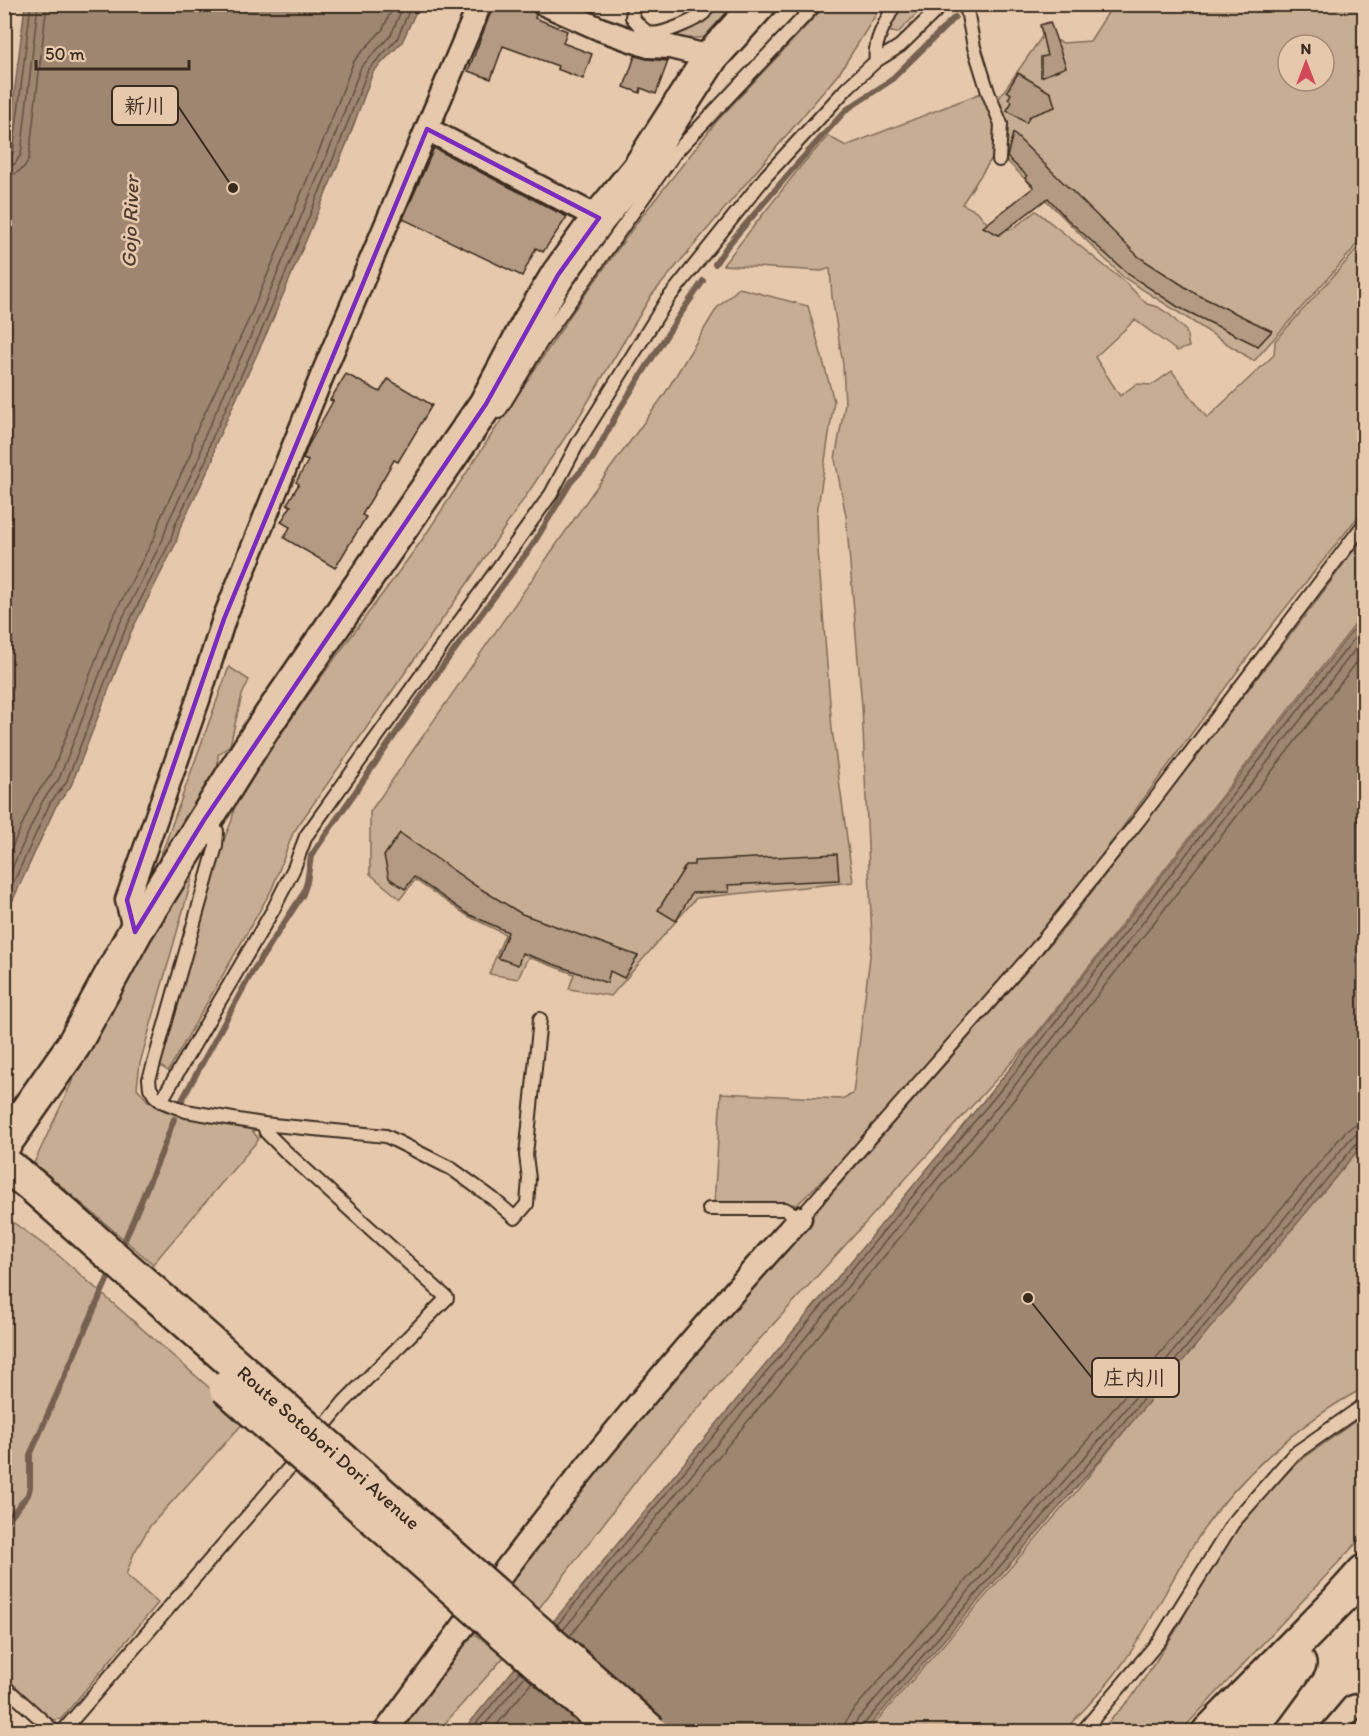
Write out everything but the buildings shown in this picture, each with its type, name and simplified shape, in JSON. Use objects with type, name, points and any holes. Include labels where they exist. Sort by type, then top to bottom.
[{"type":"main road","points":[[4,1144],[73,1046],[135,932],[262,729],[479,414],[558,275],[599,218],[639,169],[711,57],[759,4]]},
{"type":"main road","name":"Route Sotobori Dori Avenue","points":[[4,1163],[21,1196],[616,1731]]},
{"type":"main road","name":"Route Sotobori Dori Avenue","points":[[21,1196],[651,1731]]},
{"type":"main road","points":[[1209,1731],[1365,1572]]},
{"type":"main road","points":[[1249,1731],[1315,1643],[1338,1601]]},
{"type":"street","points":[[135,932],[127,900],[198,700],[224,619],[324,371],[480,4]]},
{"type":"street","points":[[544,4],[600,29],[648,46],[657,39],[670,47],[711,57]]},
{"type":"street","points":[[427,129],[599,218]]},
{"type":"street","points":[[385,1731],[501,1576],[608,1440],[743,1281],[800,1218]]},
{"type":"street","points":[[1332,1731],[1353,1707],[1365,1704]]},
{"type":"lane","points":[[634,4],[633,17],[657,39],[704,13],[709,4]]},
{"type":"lane","points":[[479,414],[498,415],[542,341],[675,153],[816,4]]},
{"type":"lane","points":[[876,61],[874,49],[896,4]]},
{"type":"lane","points":[[161,1101],[273,910],[294,868],[306,836],[551,494],[578,443],[667,300],[766,176],[848,87],[876,61],[900,46],[943,4]]},
{"type":"lane","points":[[961,4],[967,10],[974,47],[1001,124],[999,160]]},
{"type":"lane","points":[[709,1209],[785,1209],[800,1218],[1036,949],[1154,802],[1365,524]]},
{"type":"lane","points":[[204,820],[217,831],[216,846],[149,1079],[150,1088],[161,1101],[186,1111],[262,1124],[386,1136],[452,1169],[515,1218],[527,1204],[529,1179],[526,1155],[540,1019]]},
{"type":"lane","points":[[62,1731],[344,1402],[447,1298],[285,1151],[262,1124]]},
{"type":"lane","points":[[1082,1731],[1160,1640],[1233,1523],[1294,1454],[1365,1405]]},
{"type":"lane","points":[[4,1686],[55,1731]]},
{"type":"highlighted area","points":[[427,129],[599,218],[558,275],[486,404],[204,820],[135,932],[127,900],[224,619]]},
{"type":"shaded area","points":[[717,5],[749,5],[717,37],[671,39],[672,32],[708,17]]},
{"type":"shaded area","points":[[826,5],[882,5],[840,72],[651,296],[580,415],[469,581],[293,833],[272,889],[168,1071],[159,1065],[221,847],[232,820],[235,803],[302,703],[422,540],[572,313],[638,221],[717,121]]},
{"type":"shaded area","points":[[901,5],[925,5],[898,33],[891,32],[890,25]]},
{"type":"shaded area","points":[[1113,5],[1364,5],[1364,234],[1350,253],[1254,361],[1123,277],[1005,159],[1007,133],[999,98],[1043,35],[1063,43],[1090,41]]},
{"type":"shaded area","points":[[981,93],[994,125],[992,158],[962,204],[978,212],[986,222],[1001,229],[1012,229],[1036,211],[1126,283],[1147,304],[1158,307],[1170,315],[1186,331],[1189,347],[1177,351],[1135,320],[1095,357],[1120,396],[1136,384],[1152,385],[1172,371],[1207,418],[1274,355],[1275,341],[1352,255],[1364,238],[1364,509],[1265,634],[1041,938],[845,1157],[798,1204],[714,1205],[721,1093],[841,1099],[853,1094],[872,940],[862,706],[846,516],[835,459],[845,404],[843,365],[832,297],[830,268],[822,271],[723,265],[801,166],[828,136],[846,146]]},
{"type":"shaded area","points":[[739,288],[808,306],[834,401],[817,514],[818,550],[832,729],[853,882],[696,898],[611,996],[569,989],[574,974],[528,957],[518,979],[489,974],[505,934],[468,916],[415,880],[400,899],[370,874],[370,812],[593,492],[664,395],[717,308]]},
{"type":"shaded area","points":[[1364,536],[1364,613],[1031,1041],[648,1465],[537,1611],[504,1583],[615,1441],[1060,933],[1312,607]]},
{"type":"shaded area","points":[[229,667],[249,680],[242,695],[230,745],[218,755],[217,784],[142,898],[165,844]]},
{"type":"shaded area","points":[[201,847],[140,1063],[137,1088],[148,1101],[165,1111],[250,1128],[259,1139],[153,1264],[34,1163],[80,1065]]},
{"type":"shaded area","points":[[1364,1143],[1364,1388],[1292,1436],[1269,1455],[1228,1498],[1194,1544],[1141,1637],[1121,1666],[1064,1731],[867,1732],[1076,1492],[1252,1268],[1352,1150]]},
{"type":"shaded area","points":[[4,1220],[11,1221],[58,1255],[246,1420],[150,1526],[134,1553],[126,1575],[158,1603],[61,1719],[49,1721],[5,1679]]},
{"type":"shaded area","points":[[1364,1415],[1364,1535],[1181,1731],[1099,1732],[1132,1697],[1175,1632],[1219,1553],[1259,1501],[1297,1463]]},
{"type":"shaded area","points":[[469,1630],[505,1656],[438,1731],[394,1732]]},
{"type":"water","name":"Gojo River","points":[[25,5],[419,5],[402,42],[373,72],[347,143],[269,328],[215,445],[213,460],[180,528],[176,543],[131,632],[71,786],[56,806],[5,917],[4,270],[7,255],[6,162]]},
{"type":"water","points":[[1364,616],[1364,1143],[1107,1452],[865,1731],[462,1732],[1032,1042]]},
{"type":"waterway","points":[[715,264],[728,245],[846,110],[890,81],[955,17]]},
{"type":"waterway","points":[[182,1100],[251,974],[303,894],[311,856],[439,671],[532,546],[571,482],[593,458],[619,410],[703,281]]},
{"type":"waterway","points":[[121,1249],[174,1119]]},
{"type":"waterway","points":[[4,1524],[28,1495],[30,1455],[112,1269]]},
{"type":"place","name":"新川","points":[[233,188]]},
{"type":"place","name":"庄内川","points":[[1028,1298]]}]
